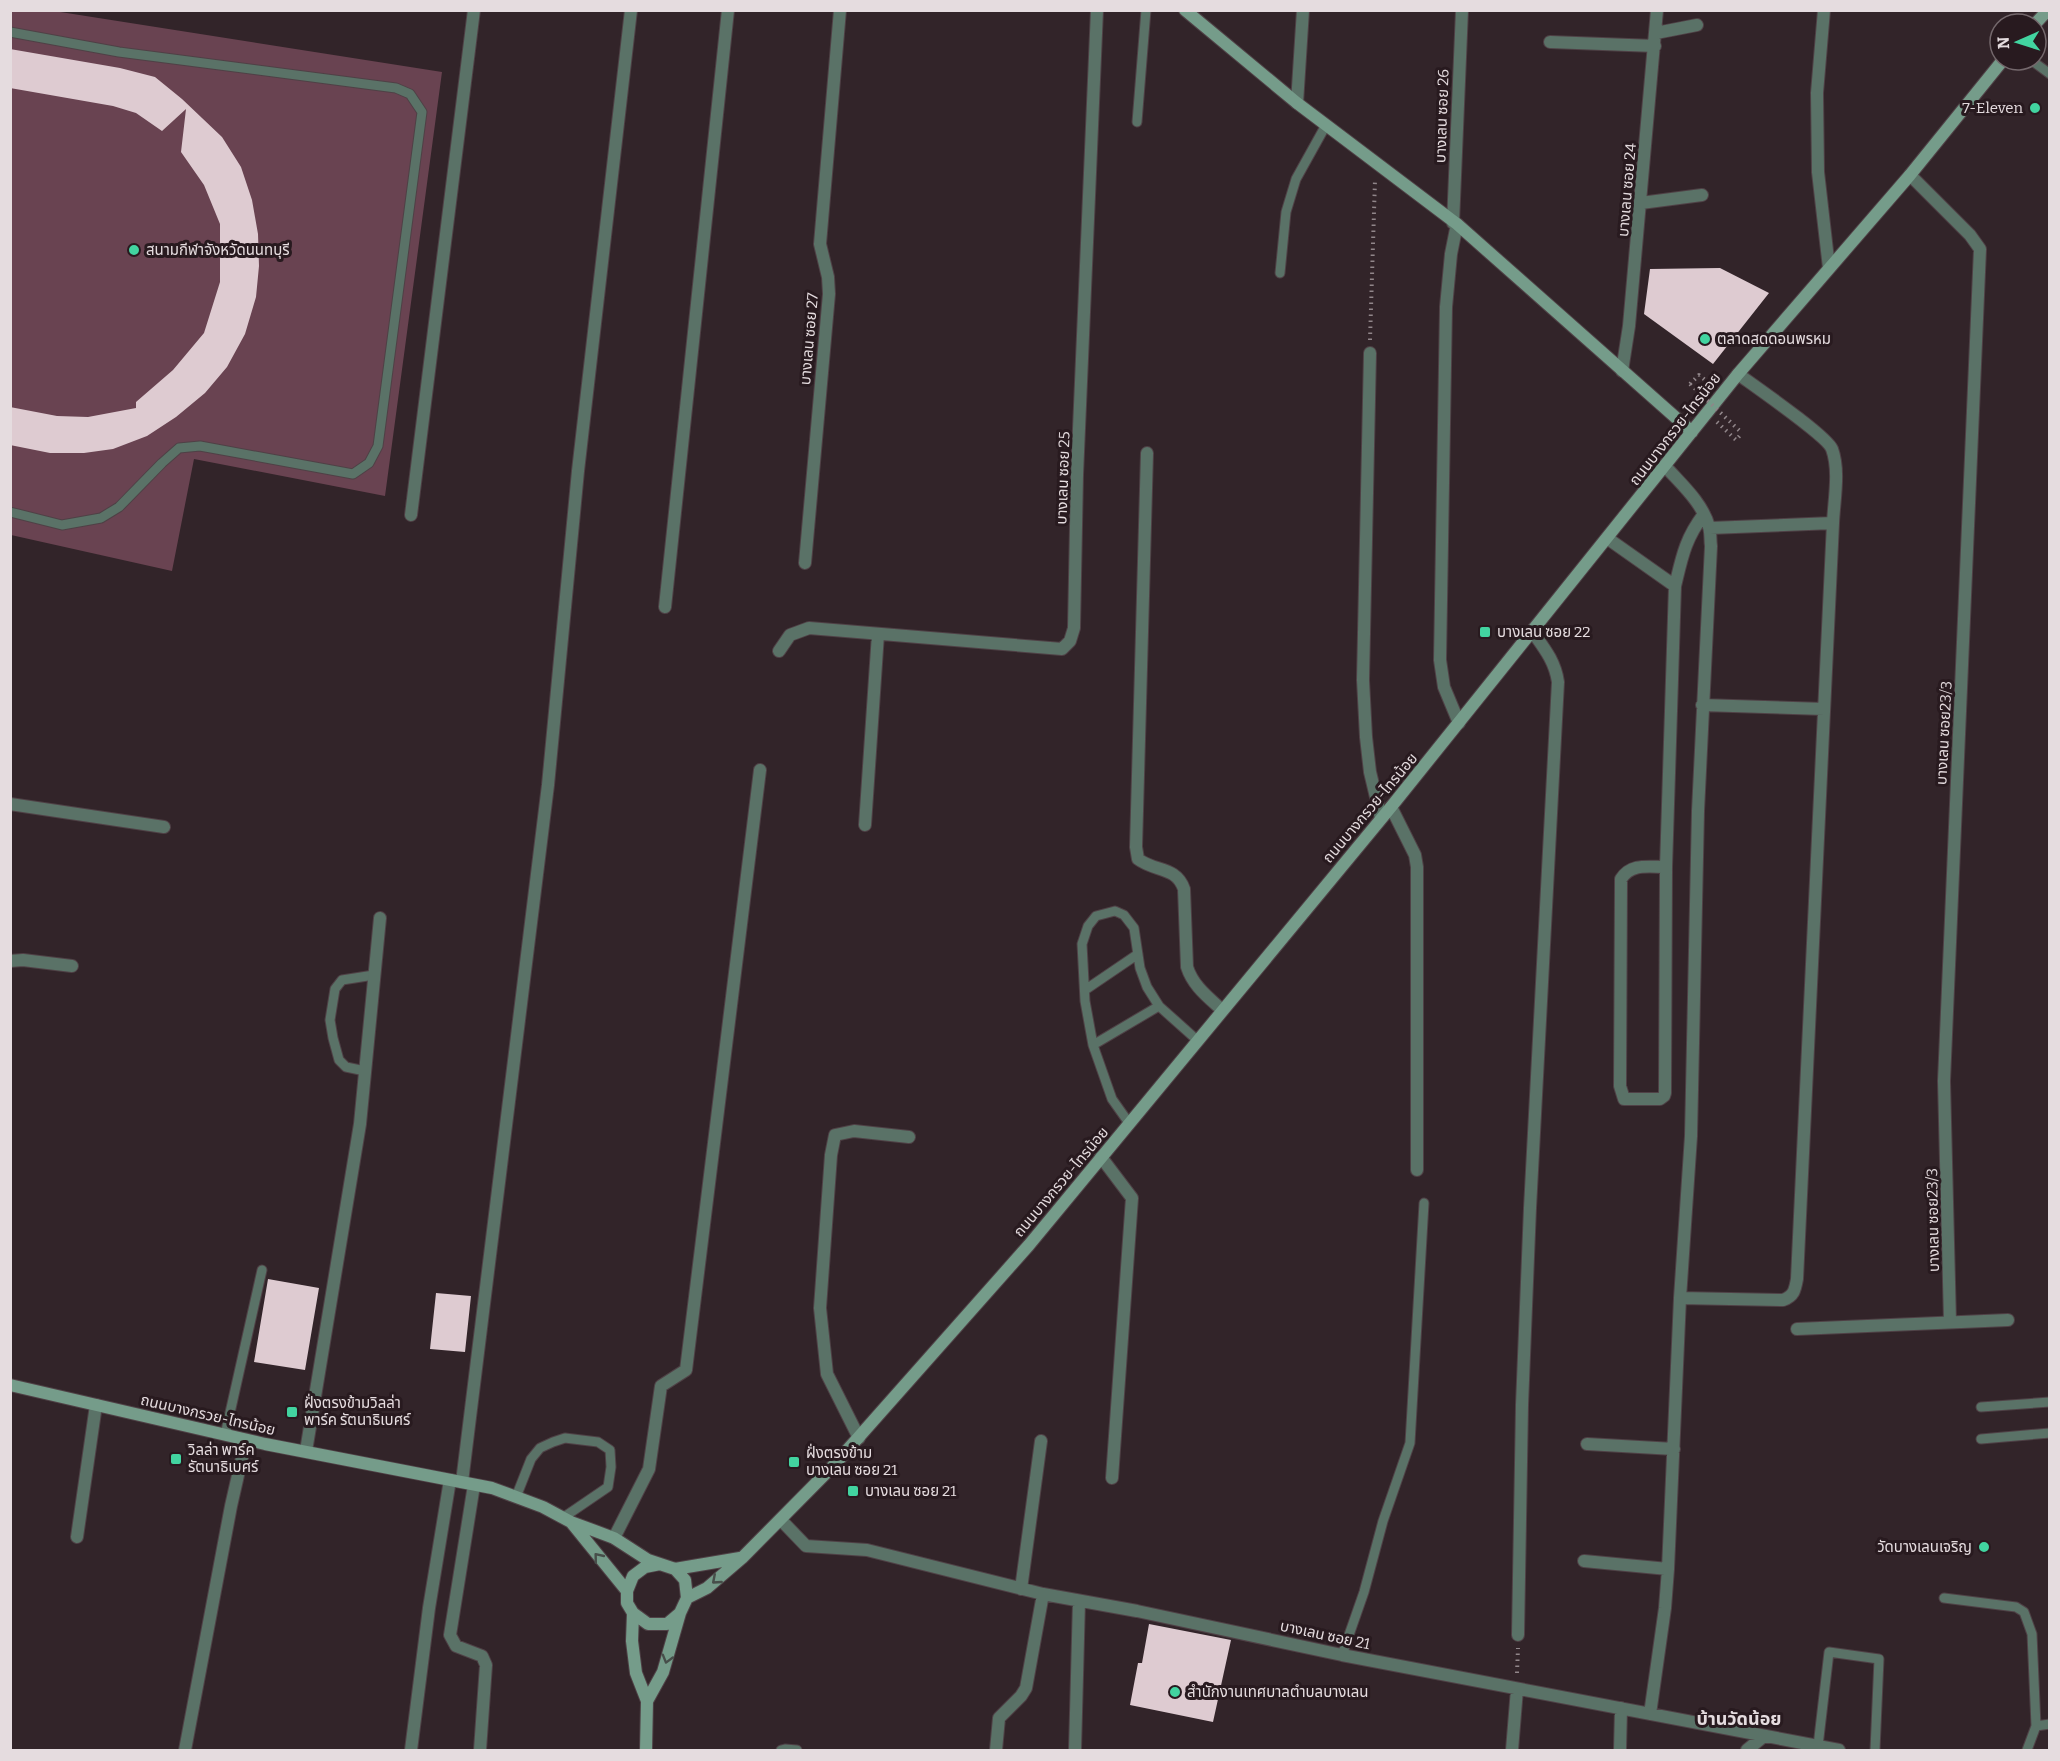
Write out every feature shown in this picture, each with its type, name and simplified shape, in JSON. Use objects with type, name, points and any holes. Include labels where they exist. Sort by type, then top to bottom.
[{"type":"main road","points":[[1185,10],[1297,103],[1455,223],[1692,432]]},
{"type":"main road","name":"ถนนบางกรวย-ไทรน้อย","points":[[687,1598],[707,1588],[781,1520],[858,1438],[1029,1245],[1391,807],[1738,374],[1910,175],[1993,72]]},
{"type":"main road","name":"ถนนบางกรวย-ไทรน้อย","points":[[10,1385],[246,1440],[492,1488],[614,1538],[648,1560],[660,1564]]},
{"type":"main road","name":"ถนนบางกรวย-ไทรน้อย","points":[[567,1519],[627,1591]]},
{"type":"main road","points":[[680,1613],[668,1624],[648,1624],[633,1613],[627,1603],[627,1591],[633,1576],[645,1567],[660,1564],[675,1569],[742,1558]]},
{"type":"main road","points":[[646,1701],[663,1672],[680,1613],[687,1598],[685,1580],[675,1569]]},
{"type":"main road","points":[[633,1613],[632,1641],[636,1673],[646,1701],[646,1750]]},
{"type":"street","points":[[411,515],[474,10]]},
{"type":"street","points":[[480,1750],[486,1665],[482,1656],[456,1646],[450,1635],[462,1482],[548,785],[578,471],[631,10]]},
{"type":"street","points":[[665,608],[728,10]]},
{"type":"street","name":"บางเลน ซอย 27","points":[[805,563],[829,294],[828,278],[820,244],[840,10]]},
{"type":"street","name":"บางเลน ซอย 25","points":[[779,651],[790,635],[809,628],[1062,649],[1071,641],[1074,628],[1077,475],[1097,10]]},
{"type":"street","points":[[1297,103],[1303,10]]},
{"type":"street","name":"บางเลน ซอย 26","points":[[1455,223],[1462,10]]},
{"type":"street","name":"บางเลน ซอย 24","points":[[1622,371],[1629,326],[1658,10]]},
{"type":"street","points":[[1824,10],[1817,104],[1818,172],[1829,268]]},
{"type":"street","points":[[1656,33],[1697,25]]},
{"type":"street","points":[[1550,42],[1655,46]]},
{"type":"street","name":"บางเลน ซอย23/3","points":[[1910,175],[1970,235],[1980,249],[1944,1081],[1950,1322]]},
{"type":"street","points":[[1641,203],[1702,195]]},
{"type":"street","points":[[1455,223],[1446,318],[1440,660],[1444,687],[1459,723]]},
{"type":"street","points":[[1370,353],[1363,680],[1370,772],[1381,818]]},
{"type":"street","points":[[1680,1298],[1783,1300],[1790,1298],[1795,1291],[1835,470],[1831,445],[1738,374]]},
{"type":"street","points":[[1147,453],[1136,847],[1138,859],[1145,865],[1174,874],[1181,879],[1184,889],[1187,967],[1191,978],[1201,991],[1222,1010]]},
{"type":"street","points":[[1650,1714],[1665,1608],[1668,1569],[1680,1298],[1691,1136],[1702,705],[1710,557],[1710,528],[1704,514],[1693,497],[1665,466]]},
{"type":"street","points":[[1666,867],[1631,868],[1621,879],[1620,1086],[1624,1099],[1660,1099],[1665,1093],[1666,867],[1675,586],[1685,545],[1704,514]]},
{"type":"street","points":[[1710,528],[1833,523]]},
{"type":"street","points":[[1607,538],[1675,586]]},
{"type":"street","points":[[1518,1635],[1522,1405],[1530,1208],[1558,682],[1556,669],[1549,654],[1532,631]]},
{"type":"street","points":[[865,825],[878,634]]},
{"type":"street","points":[[1702,705],[1824,709]]},
{"type":"street","points":[[614,1538],[649,1469],[661,1386],[686,1370],[760,770]]},
{"type":"street","points":[[10,804],[165,827]]},
{"type":"street","points":[[1391,807],[1415,855],[1417,867],[1417,1170]]},
{"type":"street","points":[[306,1451],[355,1157],[380,918]]},
{"type":"street","points":[[10,961],[23,960],[72,966]]},
{"type":"street","points":[[858,1438],[827,1374],[820,1308],[831,1155],[835,1135],[854,1131],[909,1137]]},
{"type":"street","points":[[1101,1157],[1132,1198],[1112,1478]]},
{"type":"street","points":[[1797,1329],[2008,1320]]},
{"type":"street","points":[[77,1537],[96,1405]]},
{"type":"street","points":[[185,1750],[231,1506],[246,1440]]},
{"type":"street","points":[[1021,1589],[1041,1441]]},
{"type":"street","points":[[1587,1444],[1674,1449]]},
{"type":"street","points":[[411,1750],[429,1608],[462,1482]]},
{"type":"street","name":"บางเลน ซอย 21","points":[[781,1520],[806,1546],[867,1550],[1042,1594],[1137,1611],[1342,1655],[1839,1750]]},
{"type":"street","points":[[1584,1562],[1668,1569]]},
{"type":"street","points":[[996,1750],[999,1718],[1026,1688],[1042,1594]]},
{"type":"street","points":[[1075,1750],[1080,1601]]},
{"type":"street","points":[[1512,1750],[1517,1689]]},
{"type":"street","points":[[1620,1750],[1621,1708]]},
{"type":"street","points":[[1747,1750],[1764,1736]]},
{"type":"lane","points":[[1137,122],[1146,10]]},
{"type":"lane","points":[[10,32],[119,52],[396,88],[410,94],[422,112],[378,446],[369,463],[353,474],[201,446],[179,448],[119,507],[101,518],[62,525],[10,512]]},
{"type":"lane","points":[[1280,273],[1286,212],[1296,179],[1326,125]]},
{"type":"lane","points":[[1129,1123],[1112,1099],[1093,1045],[1085,990],[1082,944],[1088,926],[1096,916],[1115,911],[1124,915],[1134,928],[1147,987],[1159,1006],[1197,1040]]},
{"type":"lane","points":[[1085,990],[1138,954]]},
{"type":"lane","points":[[365,1071],[346,1067],[339,1060],[330,1020],[335,988],[342,980],[374,975]]},
{"type":"lane","points":[[1093,1045],[1159,1006]]},
{"type":"lane","points":[[1342,1655],[1364,1592],[1383,1521],[1410,1443],[1424,1203]]},
{"type":"lane","points":[[225,1435],[262,1270]]},
{"type":"lane","points":[[1981,1407],[2049,1402]]},
{"type":"lane","points":[[1981,1439],[2049,1433]]},
{"type":"lane","points":[[516,1497],[531,1458],[540,1448],[566,1438],[598,1442],[610,1450],[611,1467],[608,1487],[567,1519]]},
{"type":"lane","points":[[1944,1598],[2016,1607],[2024,1612],[2032,1634],[2036,1726],[2027,1750]]},
{"type":"lane","points":[[1818,1746],[1829,1652],[1879,1659],[1875,1750]]},
{"type":"lane","points":[[2036,1726],[2049,1724]]},
{"type":"lane","points":[[781,1750],[797,1750]]},
{"type":"path","points":[[1370,353],[1375,163]]},
{"type":"path","points":[[1707,412],[1736,440],[1742,433],[1690,384],[1699,375],[1721,395]]},
{"type":"path","points":[[1517,1689],[1518,1635]]},
{"type":"shaded area","points":[[11,11],[54,11],[442,72],[385,496],[194,459],[172,571],[11,535]]},
{"type":"building","points":[[10,49],[120,68],[155,77],[222,137],[241,167],[252,200],[258,234],[259,266],[256,297],[245,334],[227,367],[205,393],[176,417],[147,436],[113,449],[84,453],[50,453],[10,445],[10,407],[57,416],[88,417],[136,408],[136,402],[173,370],[204,333],[220,282],[220,224],[204,185],[181,152],[186,109],[162,131],[136,113],[113,106],[10,88]]},
{"type":"building","name":"ตลาดสดดอนพรหม","points":[[1720,268],[1769,293],[1713,364],[1644,314],[1650,269]]},
{"type":"building","points":[[268,1279],[319,1288],[305,1370],[254,1362]]},
{"type":"building","points":[[436,1293],[471,1296],[465,1352],[430,1349]]},
{"type":"building","points":[[1149,1624],[1231,1640],[1213,1722],[1130,1705],[1138,1663],[1142,1663]]},
{"type":"place","name":"7-Eleven","points":[[2035,108]]},
{"type":"place","name":"สนามกีฬาจังหวัดนนทบุรี","points":[[134,250]]},
{"type":"place","name":"ตลาดสดดอนพรหม","points":[[1705,339]]},
{"type":"place","name":"บางเลน ซอย 22","points":[[1485,632]]},
{"type":"place","name":"ฝั่งตรงข้ามวิลล่า พาร์ค รัตนาธิเบศร์","points":[[292,1412]]},
{"type":"place","name":"วิลล่า พาร์ค รัตนาธิเบศร์","points":[[176,1459]]},
{"type":"place","name":"ฝั่งตรงข้าม บางเลน ซอย 21","points":[[794,1462]]},
{"type":"place","name":"บางเลน ซอย 21","points":[[853,1491]]},
{"type":"place","name":"วัดบางเลนเจริญ","points":[[1984,1547]]},
{"type":"place","name":"สำนักงานเทศบาลตำบลบางเลน","points":[[1175,1692]]},
{"type":"district","name":"บ้านวัดน้อย","points":[[1739,1719]]}]
